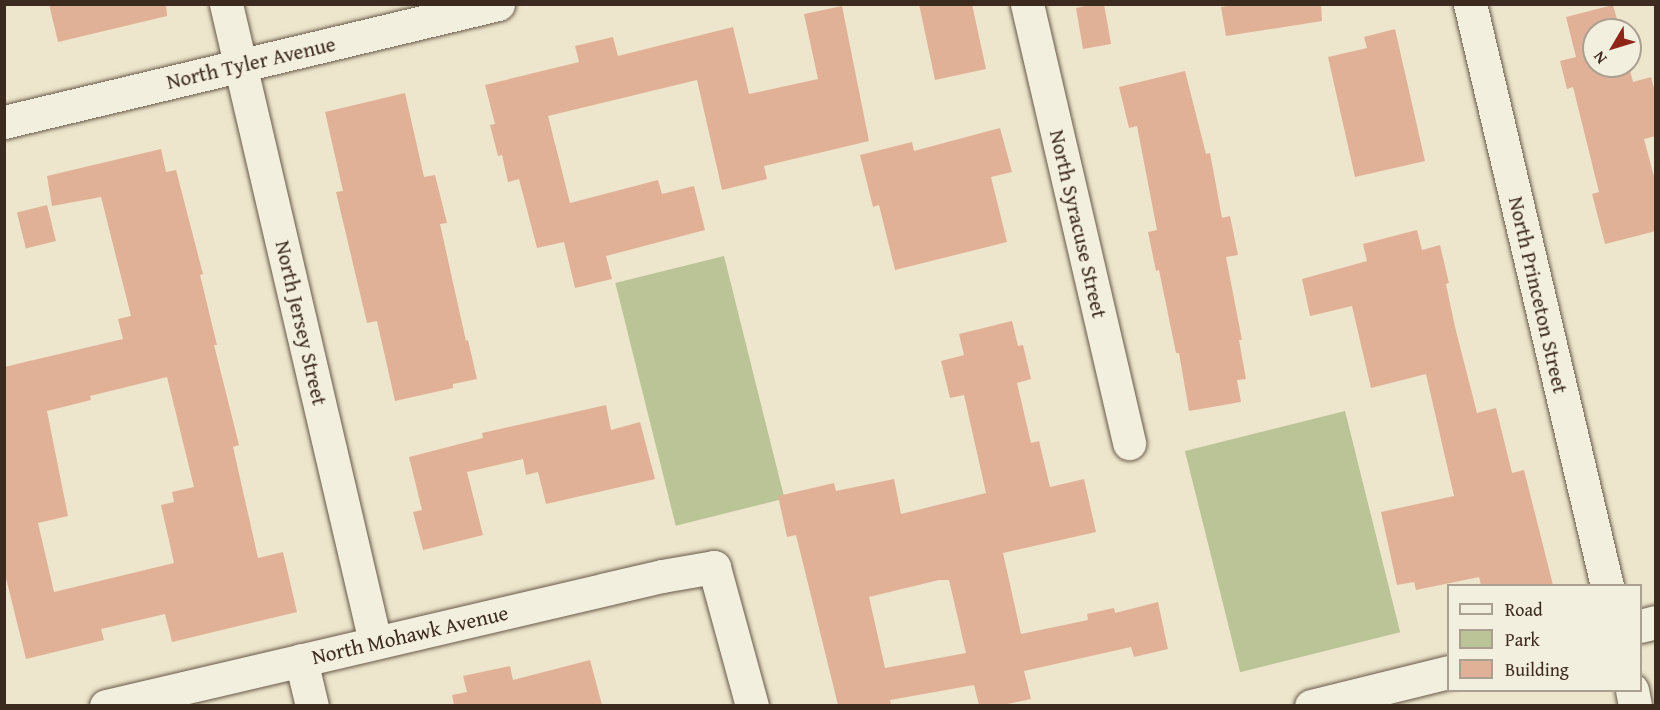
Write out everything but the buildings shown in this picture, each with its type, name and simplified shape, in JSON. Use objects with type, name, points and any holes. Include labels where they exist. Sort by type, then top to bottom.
[{"type":"street","name":"North Jersey Street","points":[[226,4],[375,642]]},
{"type":"street","name":"North Tyler Avenue","points":[[4,122],[498,4]]},
{"type":"street","name":"North Syracuse Street","points":[[1027,4],[1129,443]]},
{"type":"street","name":"North Princeton Street","points":[[1470,4],[1607,584]]},
{"type":"street","name":"North Mohawk Avenue","points":[[106,705],[651,578],[714,567],[752,705]]},
{"type":"street","points":[[301,660],[312,705]]},
{"type":"street","points":[[1311,705],[1447,672]]},
{"type":"green space","points":[[724,256],[784,499],[676,526],[615,283]]},
{"type":"green space","points":[[1345,411],[1400,632],[1240,672],[1185,451]]}]
